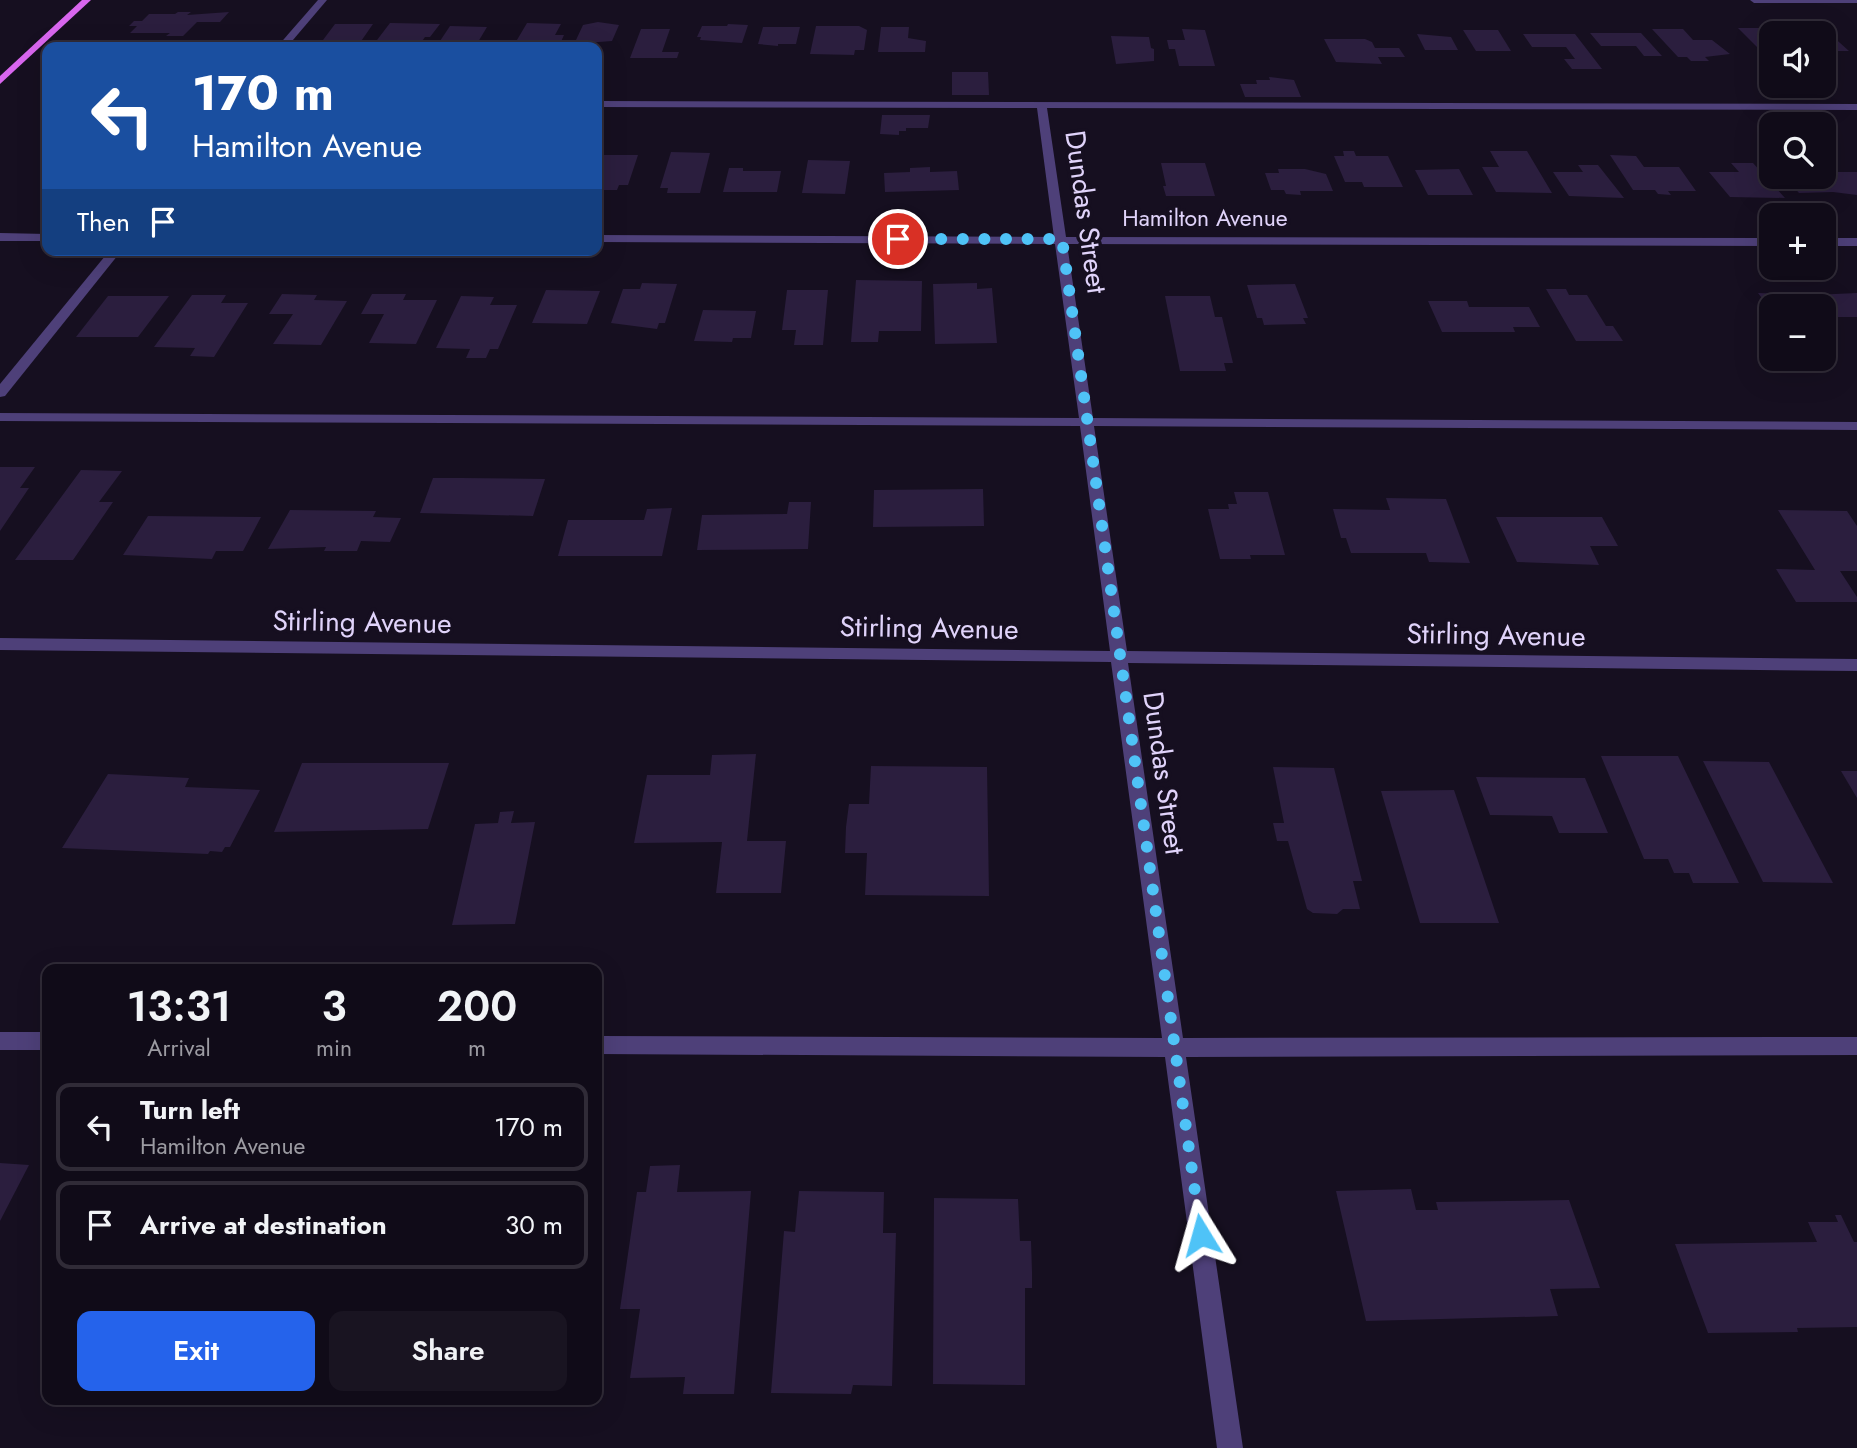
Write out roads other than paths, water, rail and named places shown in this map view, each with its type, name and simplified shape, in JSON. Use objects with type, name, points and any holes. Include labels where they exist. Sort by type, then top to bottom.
[{"type":"main road","points":[[0,81],[87,0]]},
{"type":"street","points":[[286,42],[323,0]]},
{"type":"street","points":[[1754,0],[1857,1]]},
{"type":"street","points":[[602,104],[1857,107]]},
{"type":"street","name":"Dundas Street","points":[[1042,107],[1230,1448]]},
{"type":"street","points":[[0,237],[42,238]]},
{"type":"street","name":"Hamilton Avenue","points":[[602,240],[1759,242]]},
{"type":"street","points":[[1836,242],[1857,242]]},
{"type":"street","points":[[0,393],[111,256]]},
{"type":"street","points":[[0,417],[1857,426]]},
{"type":"street","name":"Stirling Avenue","points":[[0,644],[1857,666]]},
{"type":"street","points":[[0,1041],[42,1041]]},
{"type":"street","points":[[602,1045],[1175,1048],[1857,1046]]}]
